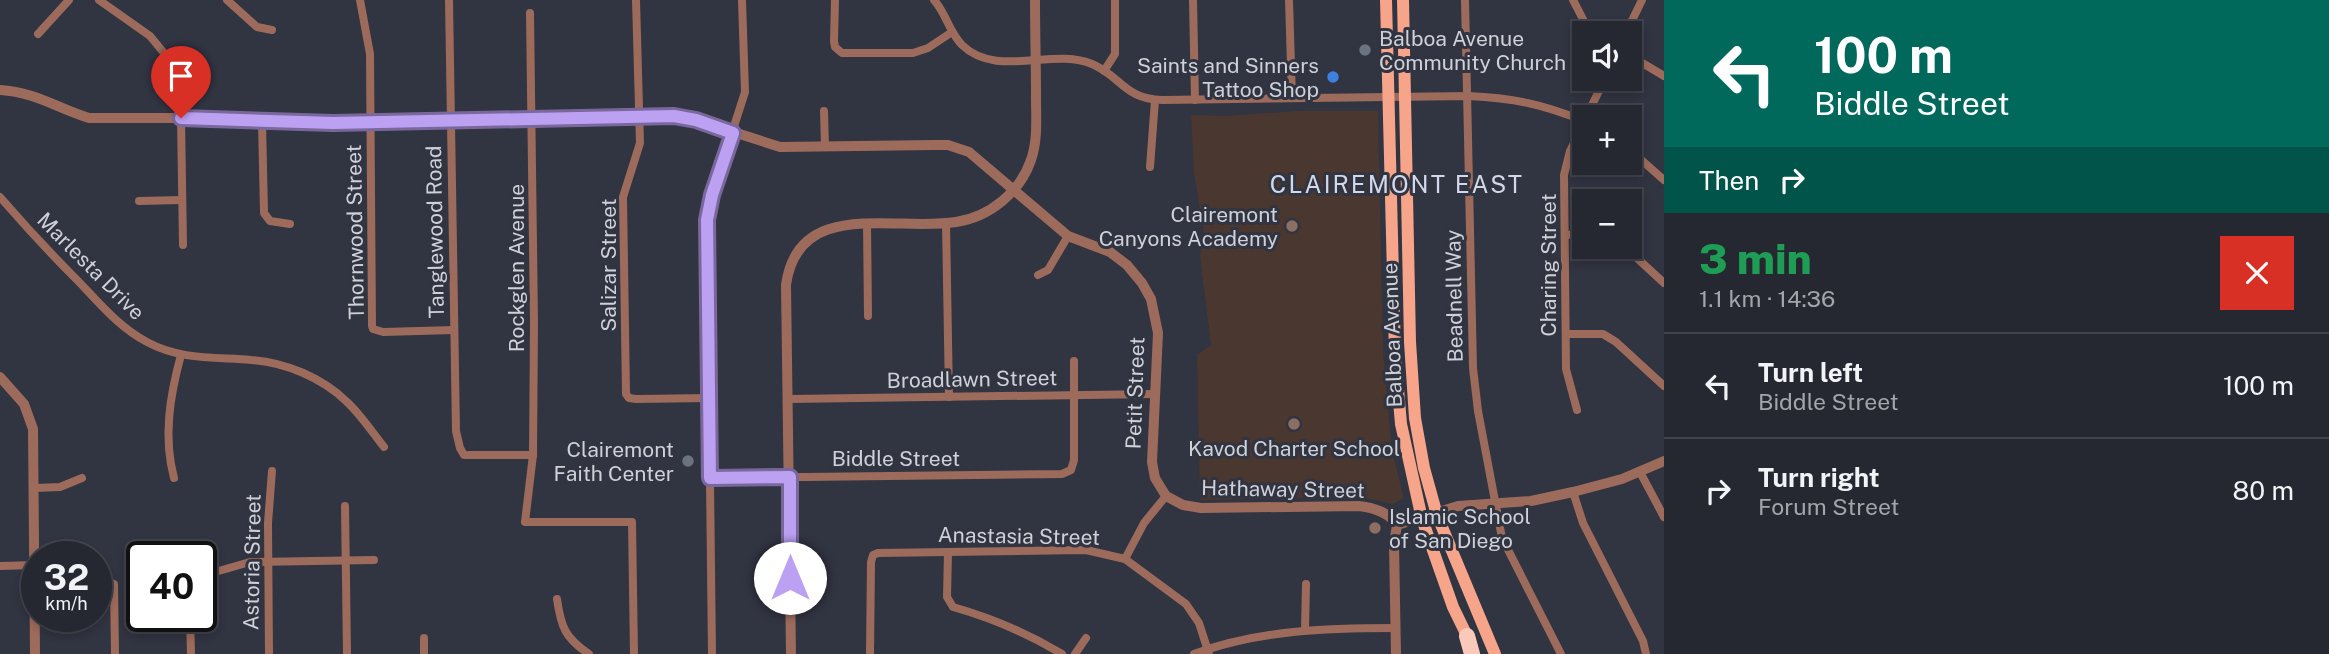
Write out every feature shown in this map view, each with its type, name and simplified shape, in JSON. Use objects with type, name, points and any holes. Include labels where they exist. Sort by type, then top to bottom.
[{"type":"highway","points":[[1467,636],[1474,654]]},
{"type":"main road","name":"Balboa Avenue","points":[[1386,0],[1397,391],[1410,473],[1422,519],[1449,596],[1467,636]]},
{"type":"main road","name":"Balboa Avenue","points":[[1403,0],[1412,385],[1424,468],[1437,514],[1495,654]]},
{"type":"street","points":[[38,34],[69,0]]},
{"type":"street","points":[[99,0],[150,36],[164,53],[176,78],[181,118],[183,245]]},
{"type":"street","points":[[228,0],[257,27],[272,30]]},
{"type":"street","name":"Thornwood Street","points":[[360,0],[370,54],[372,326],[373,329],[383,332],[454,330]]},
{"type":"street","name":"Tanglewood Road","points":[[449,0],[456,431],[464,455],[533,456]]},
{"type":"street","name":"Salizar Street","points":[[636,0],[640,143],[623,197],[626,394],[629,398],[636,399],[710,398]]},
{"type":"street","points":[[712,654],[707,220],[712,195],[745,92],[742,0]]},
{"type":"street","points":[[835,0],[834,41],[835,47],[842,53],[913,53],[928,48],[952,33]]},
{"type":"street","points":[[934,0],[963,47],[979,56],[994,60],[1082,61],[1104,71],[1130,93],[1155,100],[1468,96],[1524,100],[1572,116]]},
{"type":"street","points":[[791,654],[786,285],[788,271],[797,252],[810,238],[834,228],[867,223],[947,223],[972,218],[989,211],[1014,190],[1026,172],[1035,143],[1035,0]]},
{"type":"street","points":[[1104,71],[1115,54],[1115,0]]},
{"type":"street","points":[[1193,0],[1195,100]]},
{"type":"street","points":[[1289,0],[1292,98]]},
{"type":"street","name":"Beadnell Way","points":[[1465,0],[1473,368],[1478,411],[1502,538],[1561,654]]},
{"type":"street","points":[[1573,0],[1584,21]]},
{"type":"street","points":[[1632,21],[1642,0]]},
{"type":"street","name":"Rockglen Avenue","points":[[530,13],[533,456],[525,522],[632,522],[634,654]]},
{"type":"street","points":[[1642,63],[1664,76]]},
{"type":"street","name":"Petit Street","points":[[0,90],[40,97],[69,112],[89,118],[371,122],[686,117],[780,147],[948,145],[969,152],[1068,236],[1118,258],[1137,275],[1147,290],[1158,333],[1153,471],[1166,496]]},
{"type":"street","points":[[1150,167],[1155,100]]},
{"type":"street","points":[[824,111],[825,147]]},
{"type":"street","points":[[262,121],[264,213],[270,222],[290,224]]},
{"type":"street","name":"Charing Street","points":[[1572,147],[1564,175],[1566,369],[1577,410]]},
{"type":"street","points":[[1642,161],[1664,180]]},
{"type":"street","name":"Marlesta Drive","points":[[0,197],[121,326],[149,343],[191,358],[254,360],[279,365],[313,378],[330,387],[348,402],[384,447]]},
{"type":"street","points":[[139,201],[182,200]]},
{"type":"street","points":[[867,223],[868,316]]},
{"type":"street","points":[[947,223],[949,397]]},
{"type":"street","points":[[1564,235],[1572,235]]},
{"type":"street","points":[[1038,275],[1048,270],[1068,236]]},
{"type":"street","points":[[1638,259],[1664,283]]},
{"type":"street","points":[[1566,334],[1603,334],[1616,342],[1664,386]]},
{"type":"street","points":[[174,478],[170,463],[169,412],[172,386],[181,355]]},
{"type":"street","points":[[1074,361],[1074,395]]},
{"type":"street","points":[[0,377],[24,404],[33,429],[35,541]]},
{"type":"street","name":"Broadlawn Street","points":[[789,399],[1155,394]]},
{"type":"street","name":"Biddle Street","points":[[710,478],[1062,474],[1071,470],[1074,460],[1074,395]]},
{"type":"street","points":[[1396,654],[1394,544],[1397,525],[1458,506],[1531,502],[1573,492],[1640,472],[1664,461]]},
{"type":"street","name":"Astoria Street","points":[[269,654],[268,523],[272,471]]},
{"type":"street","points":[[1640,472],[1664,517]]},
{"type":"street","points":[[34,488],[60,487],[82,478]]},
{"type":"street","points":[[1573,492],[1583,523],[1643,641],[1646,654]]},
{"type":"street","points":[[1125,559],[1144,523],[1166,496]]},
{"type":"street","name":"Hathaway Street","points":[[1166,496],[1183,505],[1201,508],[1369,507],[1390,516],[1397,525]]},
{"type":"street","points":[[345,506],[347,654]]},
{"type":"street","name":"Anastasia Street","points":[[870,654],[873,555],[1086,550],[1125,559],[1186,604],[1199,622],[1208,652]]},
{"type":"street","points":[[948,552],[947,597],[953,607],[989,617],[1030,635],[1062,654]]},
{"type":"street","points":[[217,571],[250,562],[374,561]]},
{"type":"street","points":[[0,566],[21,565]]},
{"type":"street","points":[[112,583],[114,654]]},
{"type":"street","points":[[1306,584],[1306,630]]},
{"type":"street","points":[[557,599],[561,625],[575,644],[589,654]]},
{"type":"street","points":[[1194,654],[1306,630],[1395,628]]},
{"type":"street","points":[[35,632],[35,654]]},
{"type":"street","points":[[190,632],[191,654]]},
{"type":"street","points":[[424,638],[424,654]]},
{"type":"street","points":[[1075,654],[1086,638]]},
{"type":"shaded area","points":[[1298,111],[1378,111],[1383,350],[1392,451],[1404,498],[1393,504],[1359,497],[1200,500],[1197,355],[1211,345],[1200,257],[1204,233],[1194,172],[1191,115],[1224,116]]},
{"type":"place","name":"Balboa Avenue Community Church","points":[[1365,50]]},
{"type":"place","name":"Saints and Sinners Tattoo Shop","points":[[1333,77]]},
{"type":"place","name":"Clairemont Canyons Academy","points":[[1292,226]]},
{"type":"place","name":"Kavod Charter School","points":[[1294,424]]},
{"type":"place","name":"Clairemont Faith Center","points":[[688,461]]},
{"type":"place","name":"Islamic School of San Diego","points":[[1375,528]]},
{"type":"district","name":"CLAIREMONT EAST","points":[[1397,184]]},
{"type":"route","points":[[181,118],[333,123],[674,116],[686,117],[733,133],[712,195],[707,220],[710,478],[790,477],[790,578]]}]
